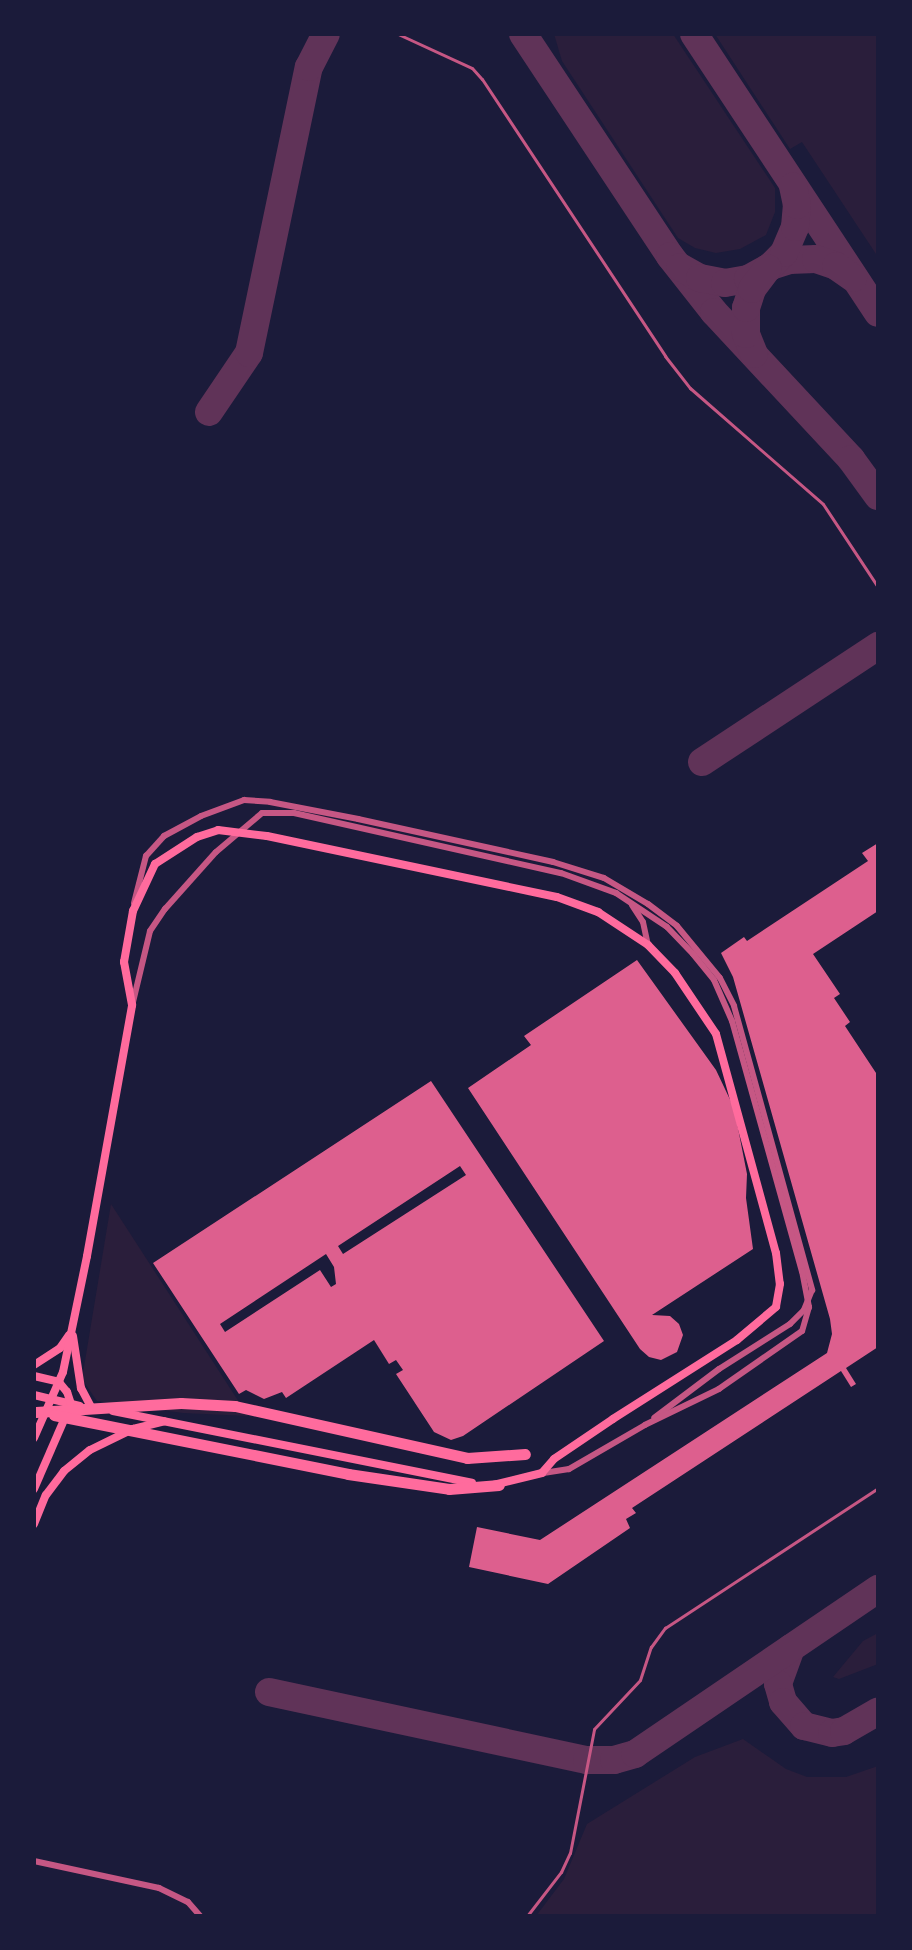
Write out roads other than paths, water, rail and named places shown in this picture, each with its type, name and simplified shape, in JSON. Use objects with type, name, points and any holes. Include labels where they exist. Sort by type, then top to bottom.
[{"type":"highway","points":[[35,1411],[181,1403],[255,1409],[467,1458],[525,1454]]},
{"type":"highway","points":[[35,1411],[246,1455],[449,1489],[499,1485]]},
{"type":"main road","points":[[34,1395],[51,1399],[71,1404],[168,1420],[453,1481],[499,1485],[542,1473],[554,1459],[737,1340],[771,1312],[779,1295],[776,1253],[719,1043],[675,973],[648,945],[598,912],[557,897],[267,836],[218,830],[197,837],[155,864],[133,911],[124,962],[132,1005],[72,1331],[59,1382],[51,1399],[34,1438]]},
{"type":"main road","points":[[34,1365],[60,1348],[72,1331]]},
{"type":"main road","points":[[72,1331],[81,1388],[91,1407]]},
{"type":"main road","points":[[34,1376],[59,1382],[71,1404],[34,1489]]},
{"type":"main road","points":[[34,1524],[55,1483],[90,1450],[133,1429],[168,1420]]},
{"type":"street","points":[[133,911],[137,881],[146,856],[164,836],[201,816],[244,800],[358,819],[553,862],[604,878],[648,904],[677,926],[720,978],[734,1006],[812,1290],[804,1310],[790,1324],[719,1369],[645,1425]]},
{"type":"street","points":[[132,1005],[150,931],[165,909],[242,827],[262,813],[294,813],[561,873],[616,893],[667,927],[714,980],[732,1021],[798,1254],[809,1307],[802,1331],[719,1389],[645,1425],[569,1469],[542,1473]]},
{"type":"street","points":[[604,878],[630,902],[643,922],[648,945]]},
{"type":"street","points":[[34,1861],[159,1888],[188,1902],[200,1916]]},
{"type":"lane","points":[[398,34],[472,68],[482,79],[690,388],[823,504],[878,587]]},
{"type":"lane","points":[[527,1916],[570,1853],[594,1729],[634,1688],[651,1647],[665,1628],[878,1488]]}]
